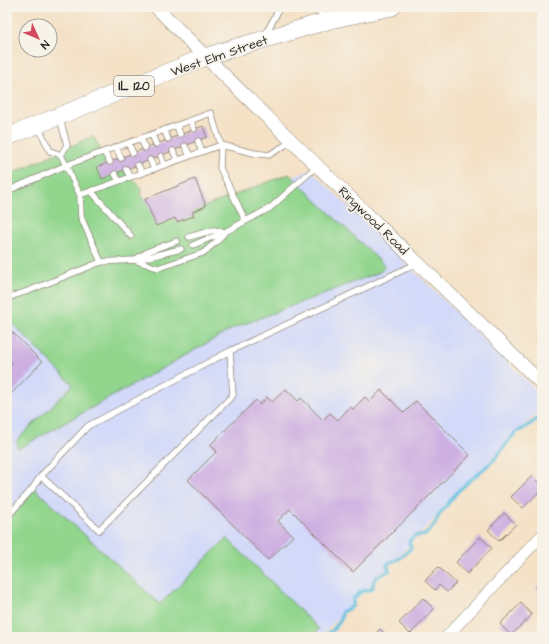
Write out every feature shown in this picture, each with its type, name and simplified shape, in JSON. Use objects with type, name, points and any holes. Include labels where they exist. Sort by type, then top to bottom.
[{"type":"main road","name":"West Elm Street","points":[[7,136],[205,57],[334,19],[392,7]]},
{"type":"street","name":"Ringwood Road","points":[[156,7],[205,57],[418,262],[542,384]]},
{"type":"street","points":[[446,637],[542,535]]},
{"type":"lane","points":[[262,40],[279,7]]},
{"type":"lane","points":[[309,7],[334,19]]},
{"type":"lane","points":[[7,191],[67,165],[211,113],[221,145],[220,168],[245,220]]},
{"type":"lane","points":[[59,116],[67,145],[61,155]]},
{"type":"lane","points":[[191,121],[194,129]]},
{"type":"lane","points":[[37,124],[50,152],[61,155],[67,165],[80,195],[81,217],[101,262]]},
{"type":"lane","points":[[177,126],[180,134]]},
{"type":"lane","points":[[164,130],[168,139]]},
{"type":"lane","points":[[152,135],[156,144]]},
{"type":"lane","points":[[141,139],[145,148]]},
{"type":"lane","points":[[198,141],[202,152]]},
{"type":"lane","points":[[80,195],[221,145],[269,155],[292,141]]},
{"type":"lane","points":[[128,143],[133,153]]},
{"type":"lane","points":[[185,146],[190,156]]},
{"type":"lane","points":[[116,147],[121,158]]},
{"type":"lane","points":[[174,151],[178,160]]},
{"type":"lane","points":[[104,152],[110,162]]},
{"type":"lane","points":[[161,156],[164,165]]},
{"type":"lane","points":[[150,160],[154,169]]},
{"type":"lane","points":[[138,165],[142,173]]},
{"type":"lane","points":[[192,245],[224,232],[270,208],[318,165]]},
{"type":"lane","points":[[126,169],[130,178]]},
{"type":"lane","points":[[115,174],[119,181]]},
{"type":"lane","points":[[91,191],[131,236]]},
{"type":"lane","points":[[189,237],[214,230],[224,232]]},
{"type":"lane","points":[[134,260],[158,268],[203,253],[216,242],[224,232]]},
{"type":"lane","points":[[134,260],[149,251],[177,241]]},
{"type":"lane","points":[[7,298],[101,262],[134,260],[181,249]]},
{"type":"lane","points":[[7,517],[32,489],[41,476],[88,426],[230,351],[418,262]]},
{"type":"lane","points":[[41,476],[99,530],[233,395],[230,351]]},
{"type":"shaded area","points":[[88,150],[173,221],[311,170],[542,396],[542,407],[320,637],[7,637],[7,182]]},
{"type":"green space","points":[[93,136],[108,163],[123,168],[142,189],[140,196],[169,220],[289,174],[385,266],[380,272],[234,328],[18,449],[17,440],[73,385],[7,318],[7,176]]},
{"type":"green space","points":[[35,489],[160,604],[227,538],[319,629],[311,637],[7,637],[7,522]]},
{"type":"building","points":[[203,126],[207,137],[102,179],[97,167]]},
{"type":"building","points":[[195,179],[206,206],[192,212],[194,216],[177,222],[175,218],[156,226],[145,199]]},
{"type":"building","points":[[7,327],[42,362],[7,398],[7,368],[12,363],[7,357]]},
{"type":"building","points":[[286,389],[298,401],[301,398],[323,420],[330,413],[338,420],[350,407],[353,409],[365,397],[370,402],[381,390],[404,413],[416,401],[470,455],[353,572],[290,509],[278,521],[293,536],[268,560],[188,480],[217,451],[210,445],[256,400],[260,405],[267,397],[272,402]]},
{"type":"building","points":[[532,476],[542,486],[542,489],[523,508],[511,497]]},
{"type":"building","points":[[504,513],[516,524],[499,541],[488,530]]},
{"type":"building","points":[[480,537],[492,548],[467,574],[456,562]]},
{"type":"building","points":[[438,567],[456,583],[447,592],[439,585],[435,590],[425,581]]},
{"type":"building","points":[[542,582],[542,594],[536,588]]},
{"type":"building","points":[[542,594],[542,603],[538,599]]},
{"type":"building","points":[[423,598],[434,609],[410,634],[399,623]]},
{"type":"building","points":[[521,603],[532,615],[511,635],[500,624]]},
{"type":"building","points":[[380,629],[388,637],[372,637]]},
{"type":"waterway","points":[[326,637],[341,619],[342,612],[353,606],[353,599],[360,592],[372,589],[375,578],[389,571],[387,564],[400,558],[411,548],[409,541],[415,536],[425,535],[435,524],[439,515],[458,491],[494,460],[515,433],[541,416]]}]
